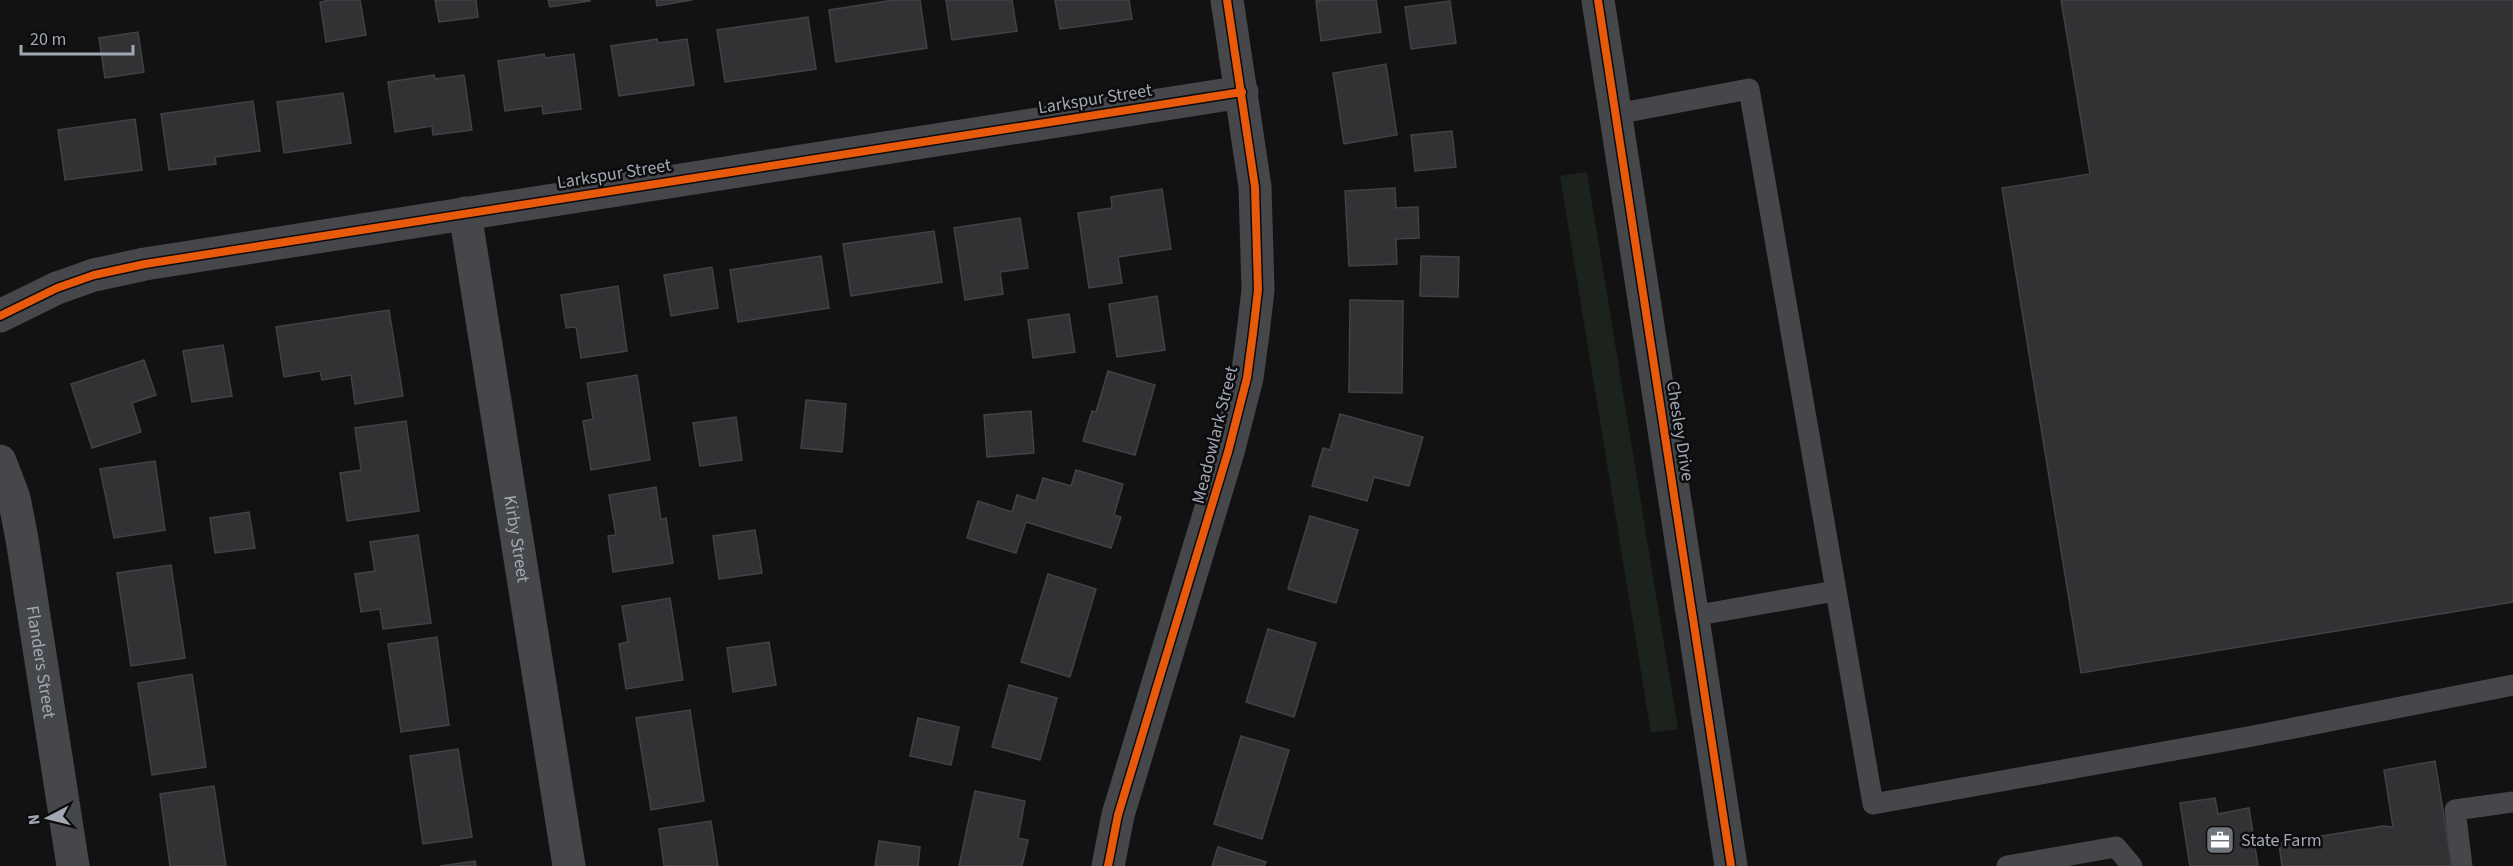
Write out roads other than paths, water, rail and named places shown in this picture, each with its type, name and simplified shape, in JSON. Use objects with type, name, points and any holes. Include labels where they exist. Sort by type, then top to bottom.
[{"type":"street","name":"Meadowlark Street","points":[[1108,866],[1118,815],[1200,548],[1247,378],[1258,291],[1256,187],[1227,0]]},
{"type":"street","name":"Chesley Drive","points":[[1598,0],[1731,866]]},
{"type":"street","name":"Larkspur Street","points":[[0,316],[57,288],[94,275],[145,264],[1242,92]]},
{"type":"street","name":"Kirby Street","points":[[465,213],[569,866]]},
{"type":"street","name":"Flanders Street","points":[[0,461],[14,498],[22,539],[73,866]]},
{"type":"lane","points":[[1616,114],[1749,89],[1873,804],[2221,742],[2513,685]]},
{"type":"lane","points":[[1693,616],[1836,591]]},
{"type":"lane","points":[[2462,866],[2455,810],[2513,802]]},
{"type":"lane","points":[[2007,866],[2116,847],[2132,866]]},
{"type":"place","name":"State Farm","points":[[2220,840]]}]
